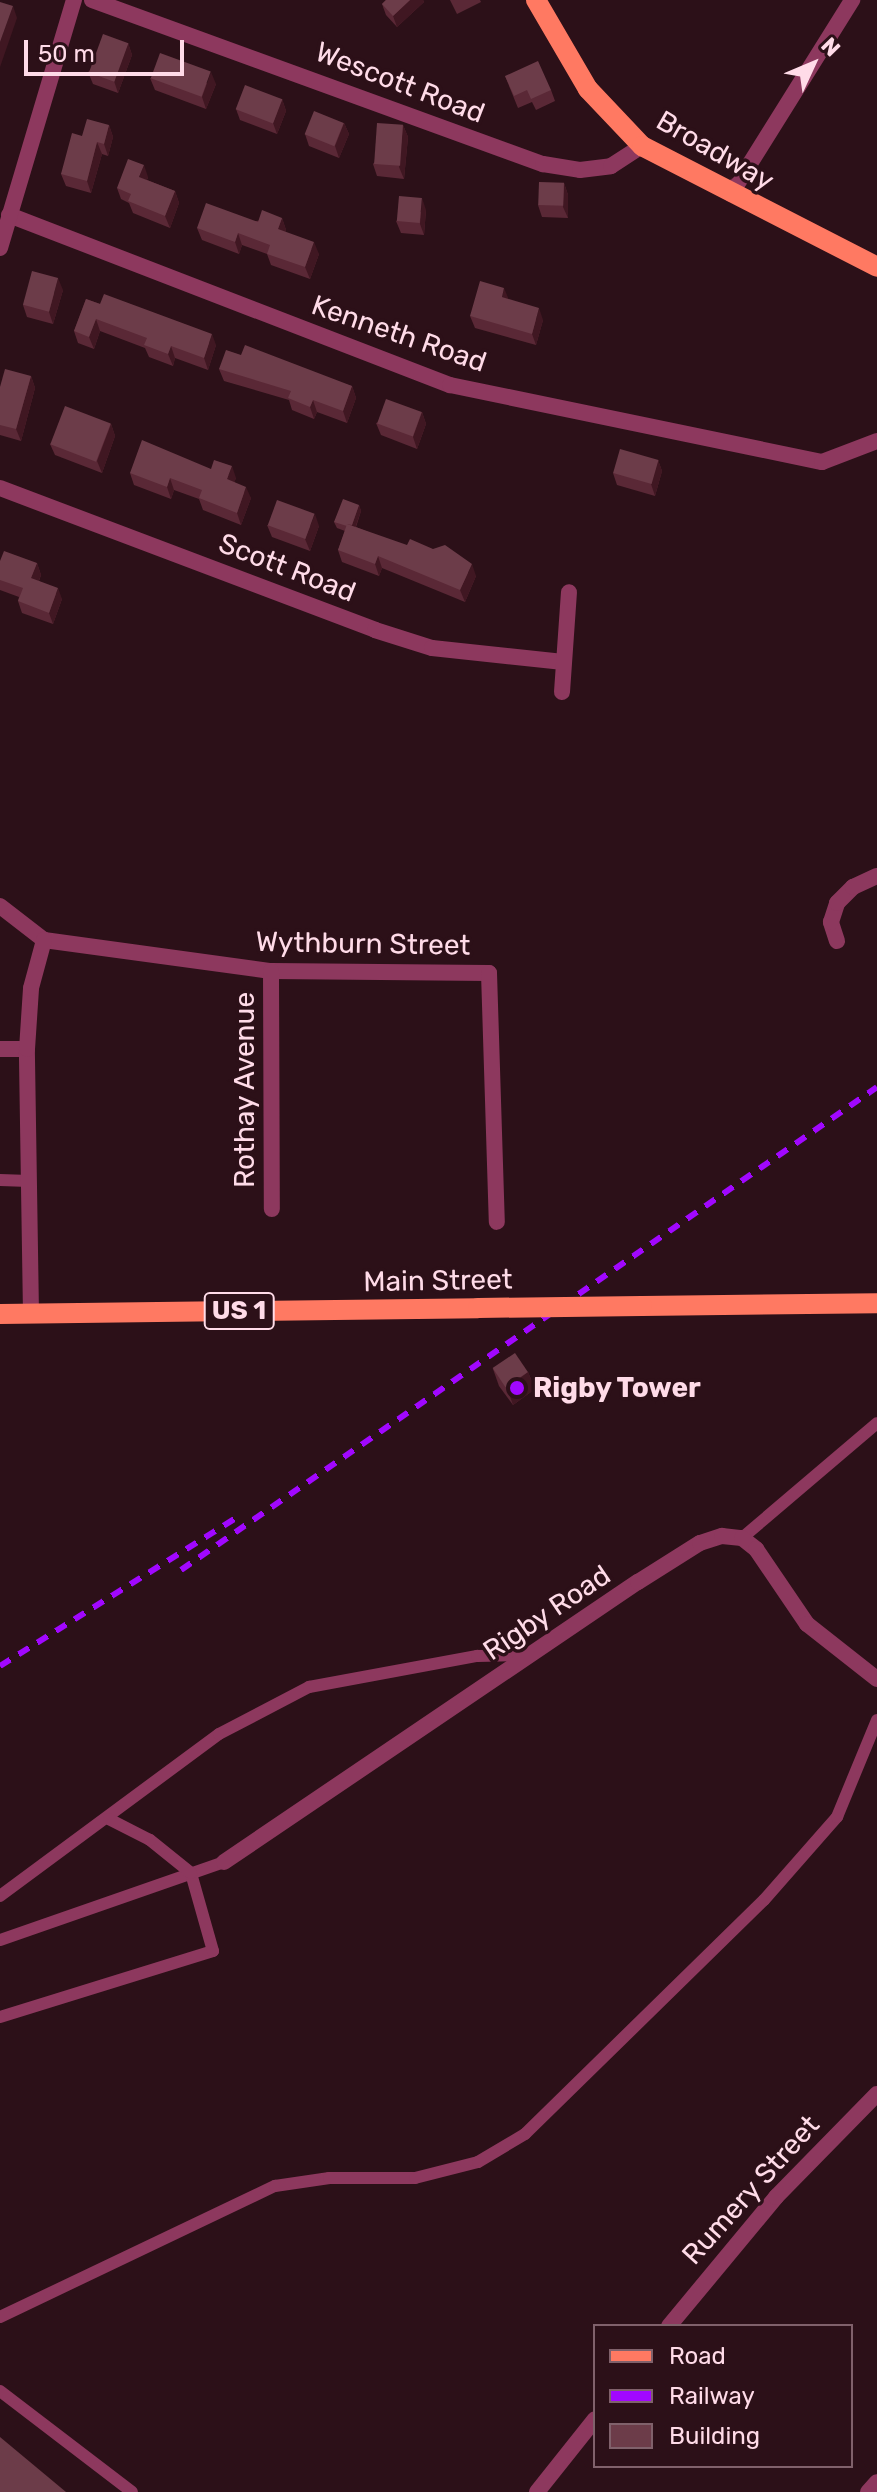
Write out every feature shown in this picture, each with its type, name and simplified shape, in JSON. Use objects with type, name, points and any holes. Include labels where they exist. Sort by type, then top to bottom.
[{"type":"main road","name":"Broadway","points":[[536,0],[588,89],[642,146],[877,267]]},
{"type":"main road","name":"Main Street","points":[[0,1314],[877,1303]]},
{"type":"street","points":[[0,248],[74,0]]},
{"type":"street","name":"Wescott Road","points":[[92,0],[543,164],[580,170],[611,166],[642,146]]},
{"type":"street","points":[[731,194],[852,0]]},
{"type":"street","name":"Kenneth Road","points":[[9,215],[450,385],[822,462],[877,441]]},
{"type":"street","name":"Scott Road","points":[[0,488],[389,634],[473,654],[563,662]]},
{"type":"street","points":[[562,692],[569,592]]},
{"type":"street","points":[[837,941],[831,922],[837,903],[853,887],[877,876]]},
{"type":"street","name":"Wythburn Street","points":[[0,906],[44,940],[271,971],[489,973],[497,1222]]},
{"type":"street","points":[[31,1314],[27,1049],[31,988],[44,940]]},
{"type":"street","name":"Rothay Avenue","points":[[271,971],[272,1209]]},
{"type":"street","points":[[0,1049],[27,1049]]},
{"type":"street","name":"Rigby Road","points":[[224,1862],[700,1543],[722,1536],[742,1538]]},
{"type":"street","points":[[742,1538],[756,1549],[807,1624],[877,1679]]},
{"type":"street","name":"Rumery Street","points":[[671,2324],[776,2197],[877,2094]]},
{"type":"street","points":[[537,2492],[593,2422]]},
{"type":"street","points":[[868,2492],[877,2482]]},
{"type":"lane","points":[[0,1180],[29,1181]]},
{"type":"lane","points":[[742,1538],[877,1423]]},
{"type":"lane","points":[[0,1896],[109,1819],[219,1734],[309,1687],[477,1656],[535,1655]]},
{"type":"lane","points":[[0,2317],[275,2186],[329,2178],[415,2178],[478,2162],[525,2134],[754,1911],[837,1817],[877,1720]]},
{"type":"lane","points":[[0,2017],[213,1951],[191,1873],[150,1840],[109,1819]]},
{"type":"lane","points":[[0,1940],[224,1862]]},
{"type":"lane","points":[[0,2391],[132,2492]]},
{"type":"building","points":[[386,0],[410,0],[393,16],[382,4]]},
{"type":"building","points":[[0,2],[13,6],[0,42]]},
{"type":"building","points":[[103,34],[128,43],[114,82],[89,73]]},
{"type":"building","points":[[160,53],[211,71],[202,97],[151,78]]},
{"type":"building","points":[[538,61],[551,90],[531,99],[527,90],[514,96],[505,76]]},
{"type":"building","points":[[245,85],[282,99],[273,124],[236,109]]},
{"type":"building","points":[[314,111],[344,123],[334,146],[305,134]]},
{"type":"building","points":[[87,119],[109,125],[104,144],[97,142],[87,181],[61,174],[72,133],[82,136]]},
{"type":"building","points":[[377,123],[403,125],[400,166],[374,164]]},
{"type":"building","points":[[128,159],[144,165],[139,177],[175,191],[165,216],[128,201],[131,194],[117,188]]},
{"type":"building","points":[[539,182],[564,183],[563,206],[538,205]]},
{"type":"building","points":[[399,196],[422,198],[420,223],[397,221]]},
{"type":"building","points":[[206,203],[258,222],[262,210],[282,218],[278,229],[314,242],[305,267],[267,254],[270,245],[238,233],[235,242],[197,228]]},
{"type":"building","points":[[32,271],[58,278],[49,312],[23,305]]},
{"type":"building","points":[[480,281],[504,288],[502,297],[539,308],[532,334],[470,316]]},
{"type":"building","points":[[104,294],[212,334],[204,358],[171,346],[168,354],[144,345],[147,338],[96,319],[89,337],[74,331],[86,299],[100,304]]},
{"type":"building","points":[[245,345],[352,386],[343,411],[313,400],[310,407],[288,398],[291,391],[219,369],[226,350],[241,355]]},
{"type":"building","points":[[5,369],[31,376],[16,429],[0,425],[0,387]]},
{"type":"building","points":[[386,399],[422,412],[413,436],[377,423]]},
{"type":"building","points":[[65,406],[111,424],[96,462],[50,444]]},
{"type":"building","points":[[142,440],[211,469],[214,460],[232,466],[227,479],[246,487],[237,513],[199,498],[202,490],[170,478],[167,487],[130,473]]},
{"type":"building","points":[[620,449],[658,460],[652,484],[613,473]]},
{"type":"building","points":[[343,499],[359,505],[352,525],[334,522]]},
{"type":"building","points":[[277,500],[315,514],[305,539],[268,525]]},
{"type":"building","points":[[347,524],[407,545],[410,539],[433,549],[445,545],[472,564],[460,590],[378,556],[375,564],[338,550]]},
{"type":"building","points":[[4,551],[37,563],[31,578],[58,588],[49,613],[18,601],[23,588],[0,580],[0,561]]},
{"type":"building","points":[[515,1353],[528,1372],[505,1387],[493,1368]]},
{"type":"building","points":[[0,2437],[66,2492],[0,2492]]},
{"type":"railway","points":[[181,1570],[877,1087]]},
{"type":"railway","points":[[0,1666],[239,1516]]},
{"type":"place","name":"Rigby Tower","points":[[517,1388]]}]
